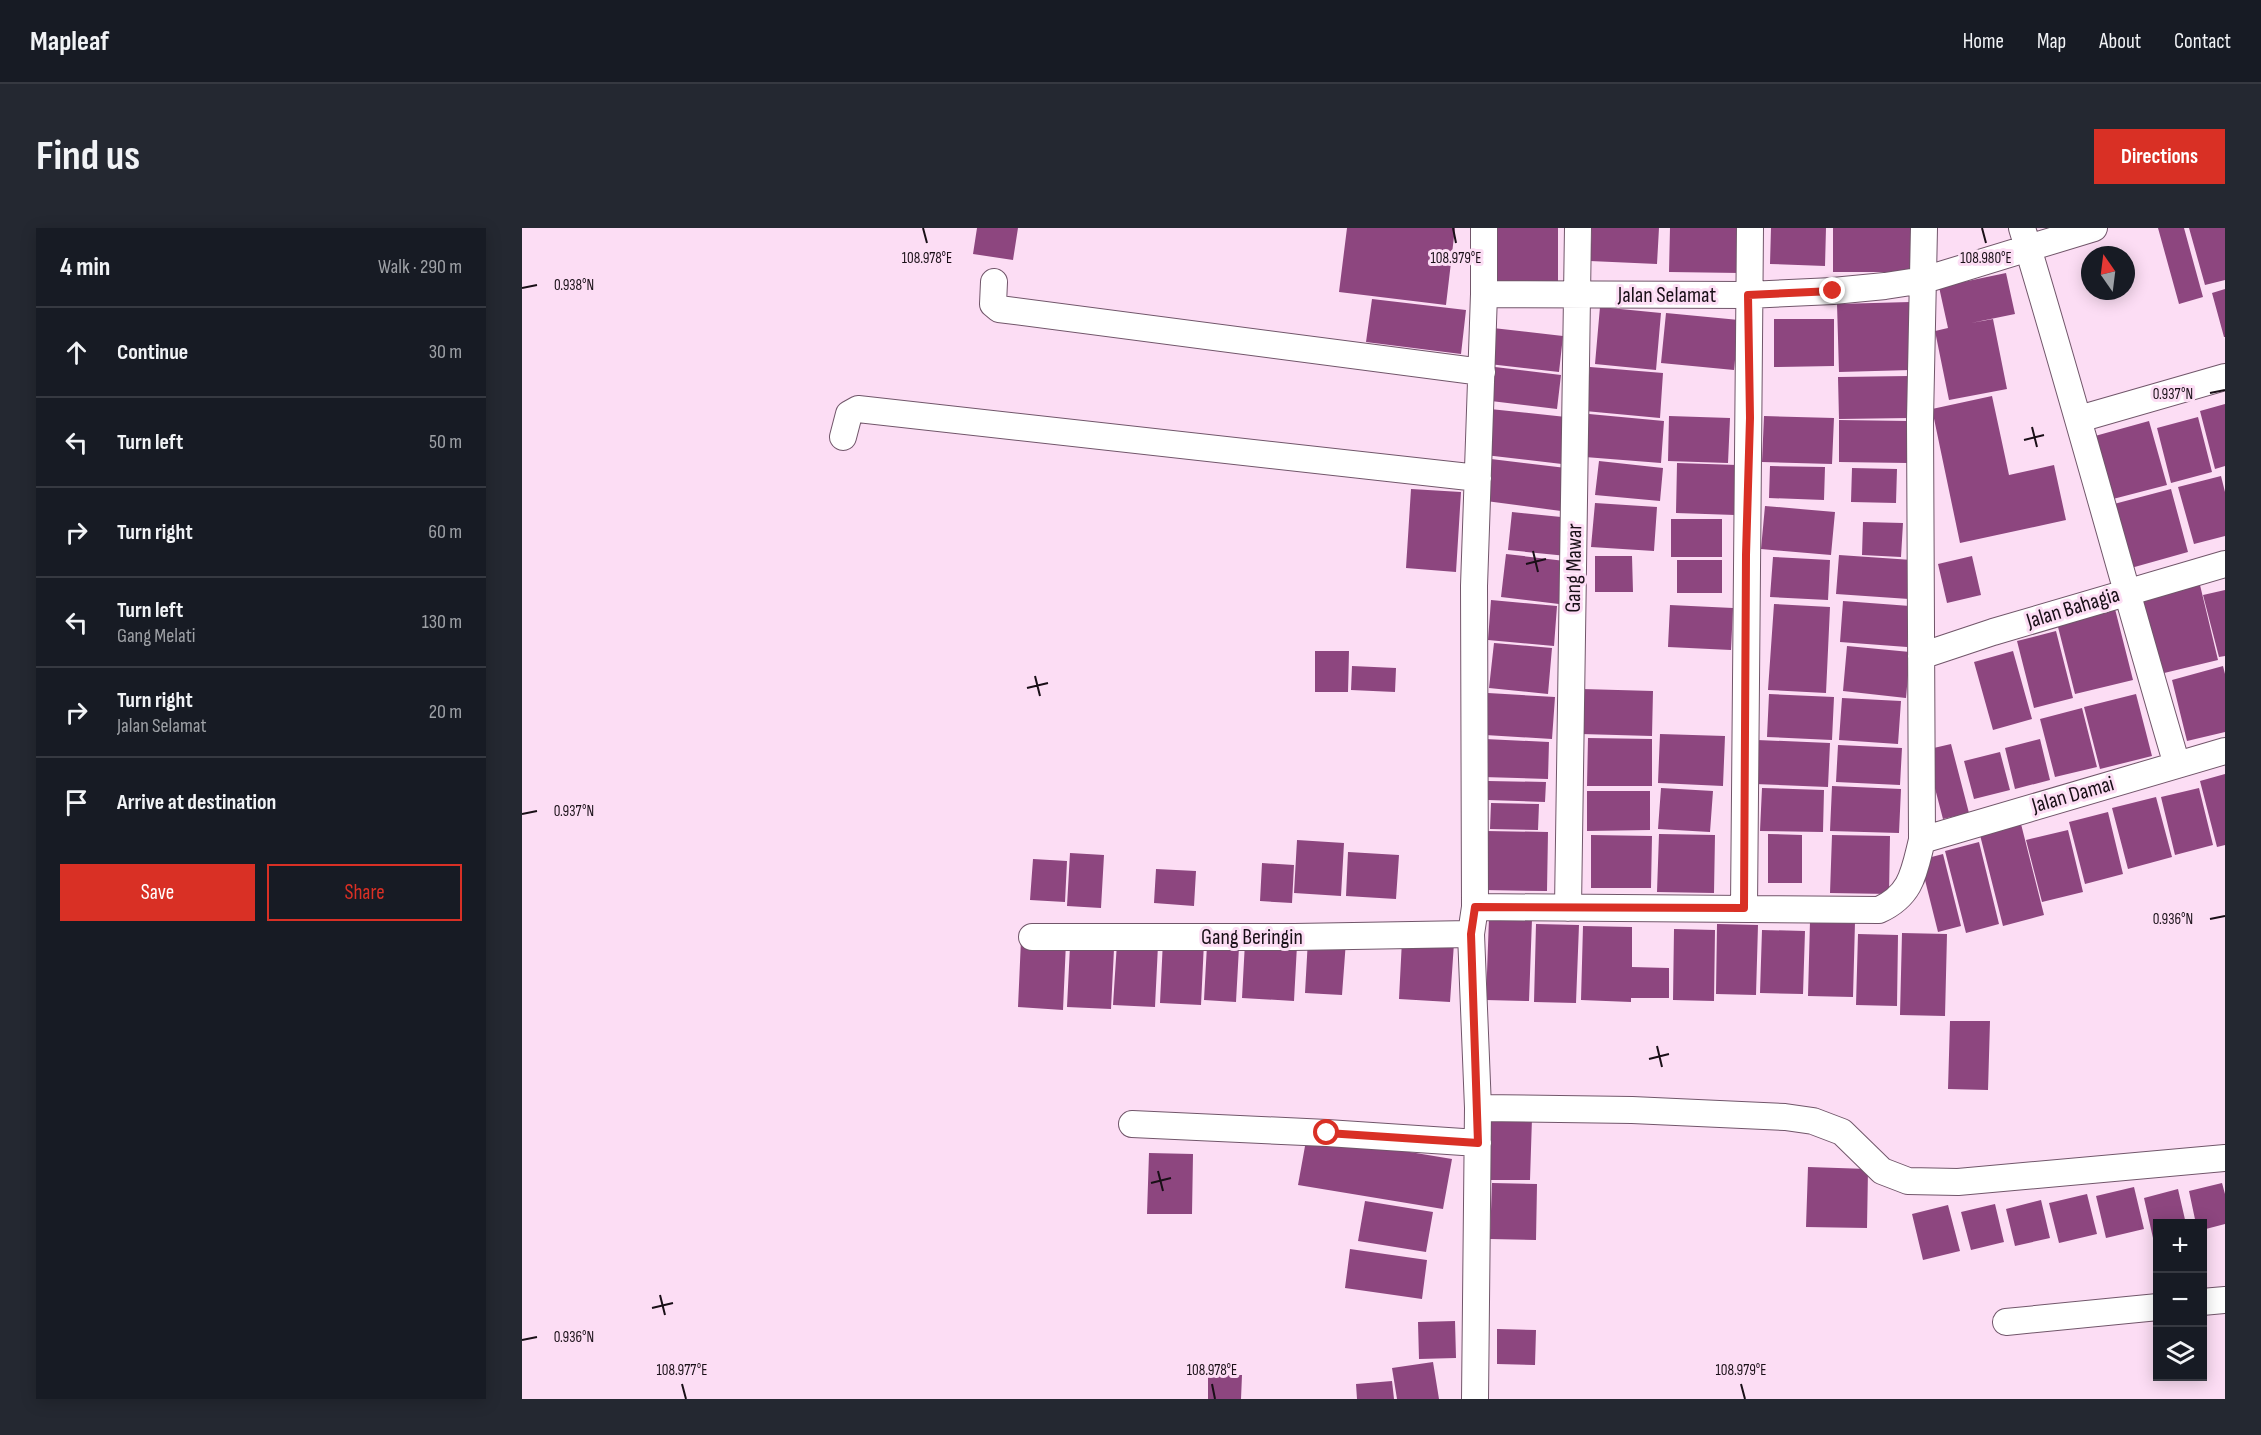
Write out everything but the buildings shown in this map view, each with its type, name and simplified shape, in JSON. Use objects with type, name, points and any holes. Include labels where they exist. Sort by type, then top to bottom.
[{"type":"street","points":[[1475,1399],[1478,1108],[1471,934],[1475,907],[1474,586],[1482,372],[1484,228]]},
{"type":"street","name":"Gang Mawar","points":[[1568,908],[1578,228]]},
{"type":"street","points":[[1744,908],[1750,228]]},
{"type":"street","points":[[1475,907],[1879,910],[1894,903],[1908,887],[1922,840],[1920,431],[1924,228]]},
{"type":"street","name":"Jalan Selamat","points":[[1484,294],[1748,295],[1833,291],[1924,280],[2025,238],[2094,228]]},
{"type":"street","points":[[2025,238],[2177,765]]},
{"type":"street","points":[[994,282],[993,304],[999,309],[1482,372]]},
{"type":"street","points":[[2079,419],[2225,377]]},
{"type":"street","points":[[843,436],[849,414],[858,409],[1478,478]]},
{"type":"street","name":"Jalan Bahagia","points":[[1921,656],[2126,592],[2225,564]]},
{"type":"street","name":"Jalan Damai","points":[[1922,840],[2225,751]]},
{"type":"street","name":"Gang Beringin","points":[[1032,937],[1471,934]]},
{"type":"street","points":[[1478,1108],[1644,1110],[1785,1117],[1813,1121],[1842,1132],[1882,1172],[1908,1181],[1958,1182],[2225,1158]]},
{"type":"street","points":[[1132,1124],[1478,1143]]},
{"type":"street","points":[[2207,1302],[2225,1300]]},
{"type":"street","points":[[2006,1322],[2153,1307]]},
{"type":"route","points":[[1327,1133],[1478,1143],[1471,934],[1475,907],[1744,908],[1746,555],[1750,418],[1748,295],[1833,291]]}]
